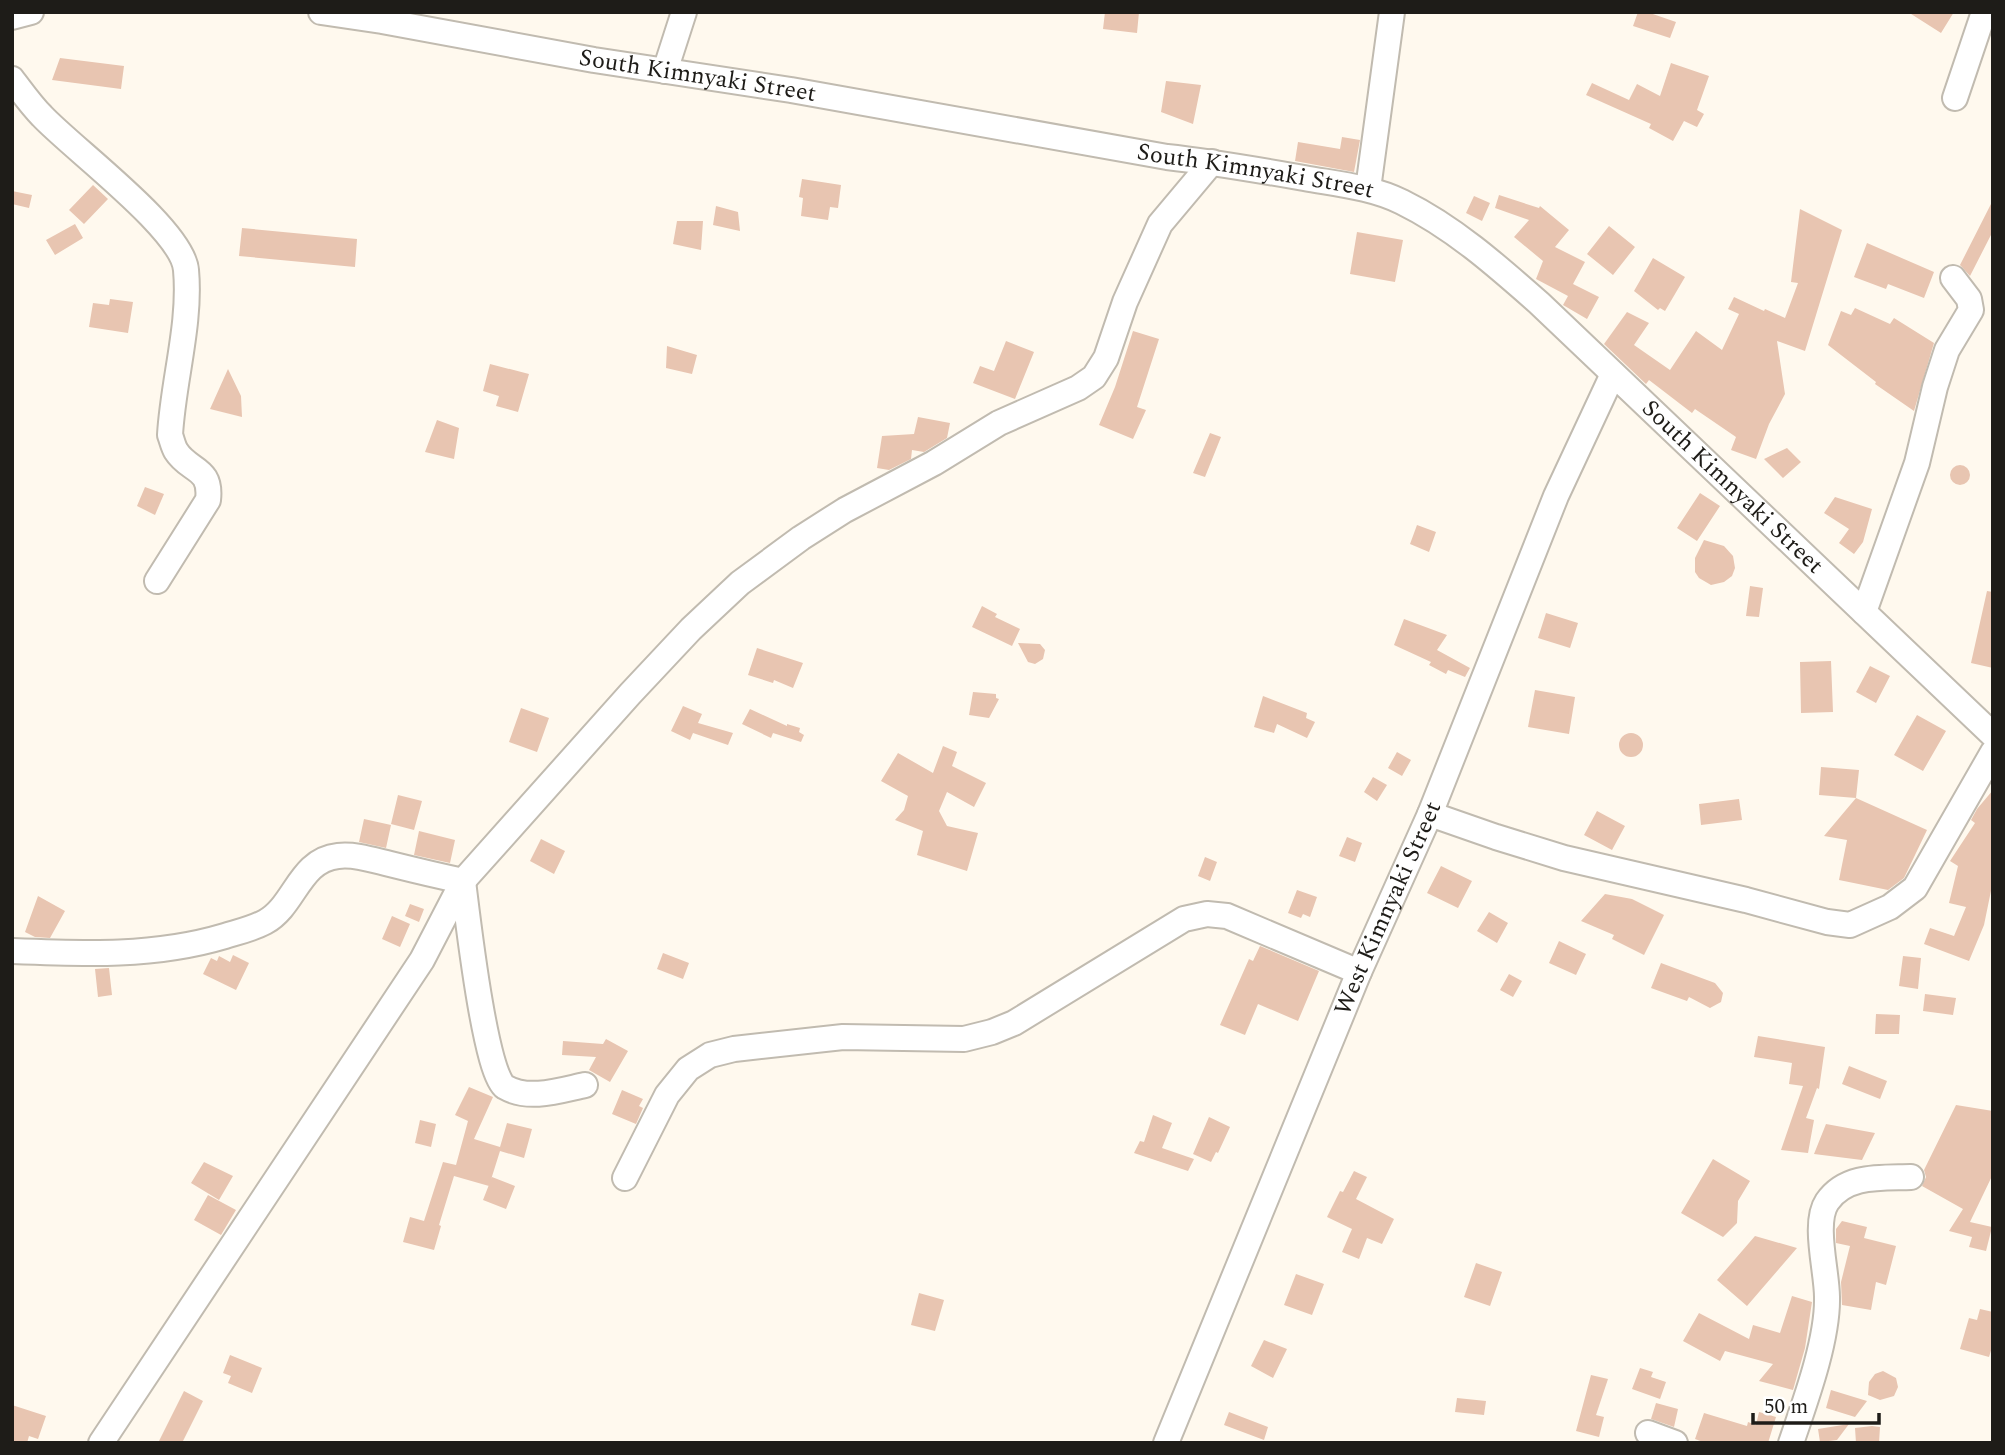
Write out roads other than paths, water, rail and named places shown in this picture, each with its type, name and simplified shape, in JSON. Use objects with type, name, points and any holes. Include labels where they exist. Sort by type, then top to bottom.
[{"type":"street","points":[[12,17],[32,12]]},
{"type":"street","name":"South Kimnyaki Street","points":[[321,12],[383,16],[475,39],[1368,189],[1400,201],[1440,223],[1484,255],[1539,303],[1993,735]]},
{"type":"street","points":[[665,71],[684,12]]},
{"type":"street","points":[[1368,189],[1392,12]]},
{"type":"street","points":[[1955,98],[1984,12]]},
{"type":"street","points":[[12,79],[43,118],[152,218],[184,258],[186,299],[170,435],[175,450],[207,479],[209,489],[208,500],[157,580]]},
{"type":"street","points":[[101,1443],[422,960],[463,881],[629,694],[691,629],[740,583],[801,538],[845,510],[934,463],[999,423],[1077,388],[1094,376],[1106,358],[1125,302],[1160,224],[1212,162]]},
{"type":"street","points":[[1864,612],[1917,463],[1935,387],[1947,350],[1971,310],[1969,299],[1954,278]]},
{"type":"street","name":"West Kimnyaki Street","points":[[1166,1443],[1359,972],[1430,814],[1551,508],[1613,374]]},
{"type":"street","points":[[1430,814],[1564,858],[1734,897],[1827,922],[1850,925],[1890,908],[1915,888],[1993,752]]},
{"type":"street","points":[[12,951],[93,954],[138,952],[214,939],[267,921],[276,914],[308,870],[321,860],[336,856],[356,856],[463,881]]},
{"type":"street","points":[[463,881],[475,969],[490,1051],[499,1080],[509,1089],[524,1093],[544,1093],[585,1085]]},
{"type":"street","points":[[625,1178],[667,1095],[688,1069],[710,1055],[734,1049],[843,1037],[964,1039],[992,1032],[1014,1023],[1184,919],[1208,914],[1227,916],[1359,972]]},
{"type":"street","points":[[1791,1443],[1812,1376],[1827,1311],[1821,1232],[1825,1204],[1849,1183],[1869,1178],[1911,1177]]},
{"type":"street","points":[[1648,1433],[1675,1443]]}]
